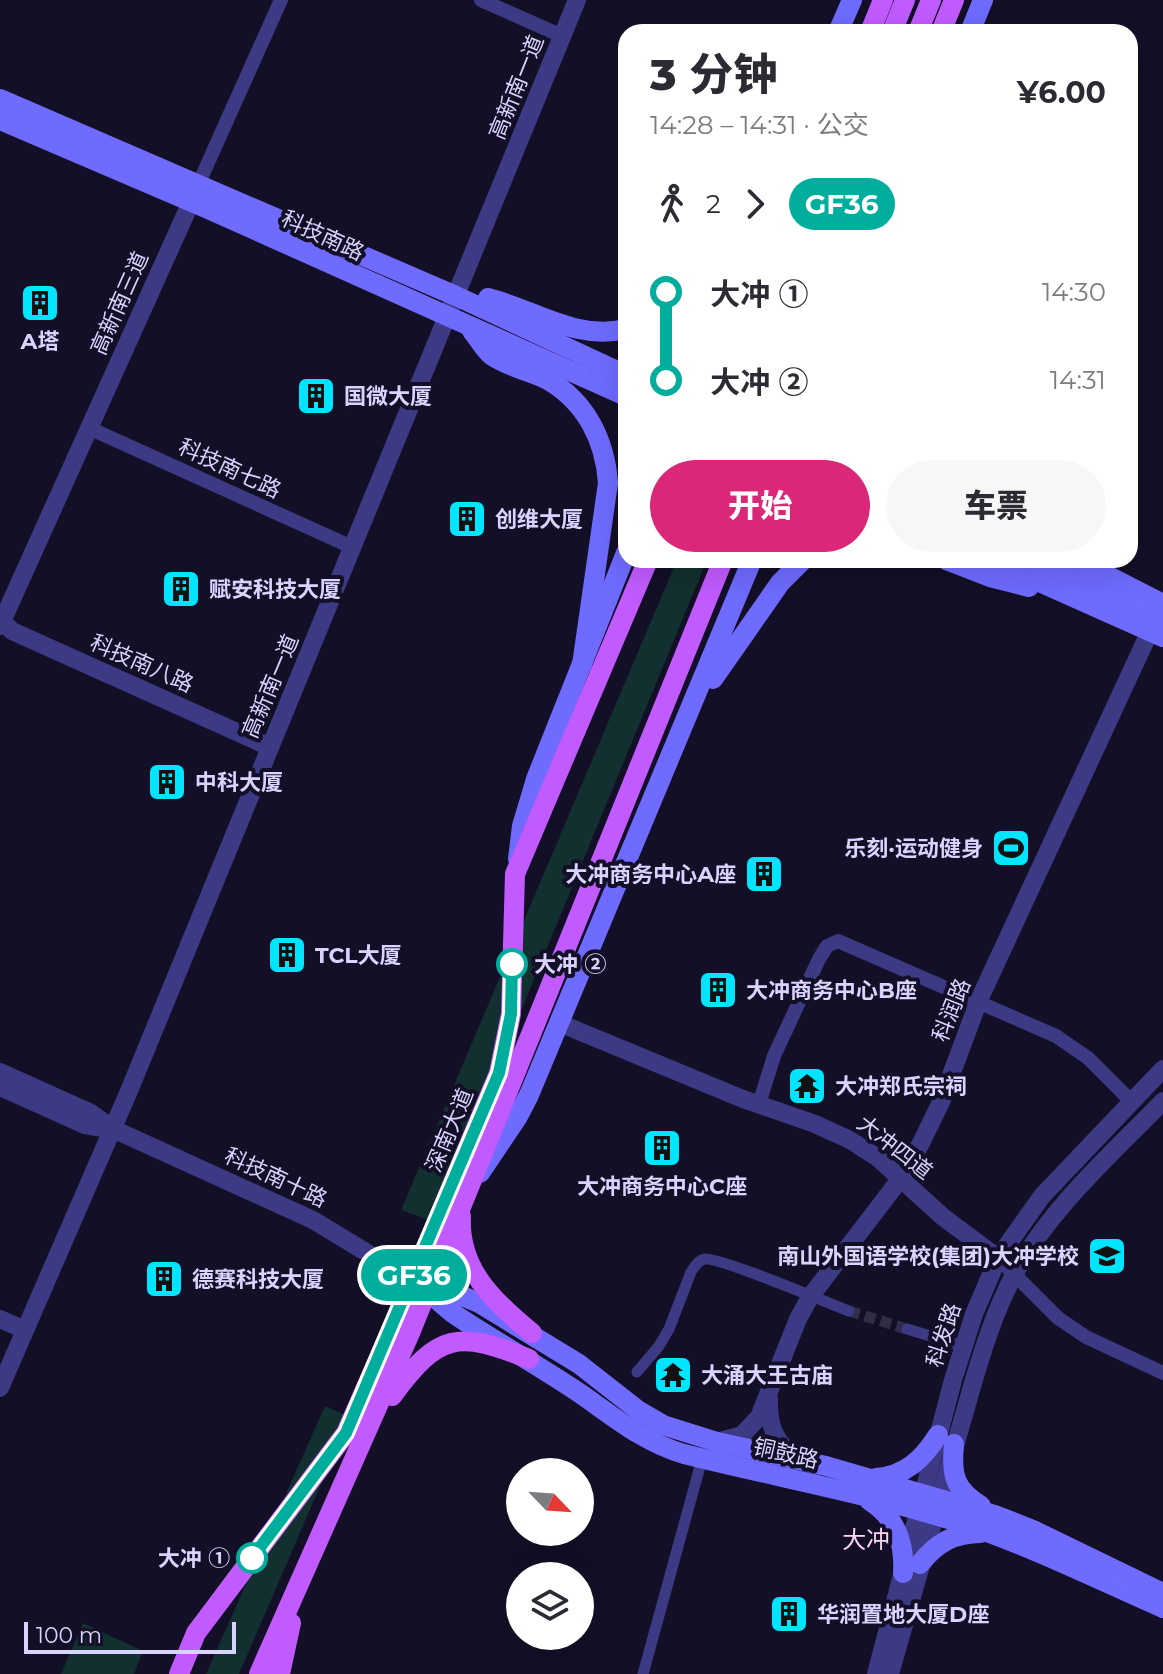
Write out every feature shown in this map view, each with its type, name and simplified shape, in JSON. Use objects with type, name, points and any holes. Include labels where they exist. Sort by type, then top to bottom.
[{"type":"main road","points":[[842,24],[852,0]]},
{"type":"main road","points":[[873,24],[883,0]]},
{"type":"main road","points":[[895,24],[905,0]]},
{"type":"main road","points":[[921,24],[931,0]]},
{"type":"main road","points":[[944,24],[954,0]]},
{"type":"main road","points":[[973,24],[983,0]]},
{"type":"main road","name":"科技南路","points":[[0,99],[447,318],[618,393]]},
{"type":"main road","name":"科技南路","points":[[0,120],[456,296],[618,371]]},
{"type":"main road","points":[[456,296],[495,300],[581,330],[598,333],[618,330]]},
{"type":"main road","points":[[470,328],[490,354],[549,381],[568,395],[592,423],[601,440],[608,483],[582,665]]},
{"type":"main road","points":[[515,874],[522,826],[536,779],[620,568]]},
{"type":"main road","name":"深南大道","points":[[259,1674],[369,1429],[499,1073],[511,1014],[515,874],[645,568]]},
{"type":"main road","name":"深南大道","points":[[179,1674],[196,1633],[346,1433],[465,1196],[720,568]]},
{"type":"main road","points":[[532,1333],[500,1307],[472,1270],[460,1226],[465,1196],[524,1106],[749,568]]},
{"type":"main road","points":[[678,738],[735,644],[780,583],[795,568]]},
{"type":"main road","points":[[968,568],[1008,583],[1065,594]]},
{"type":"main road","points":[[1008,568],[1065,594],[1159,628]]},
{"type":"main road","points":[[1050,568],[1159,628]]},
{"type":"main road","points":[[1093,568],[1163,604]]},
{"type":"main road","name":"铜鼓路","points":[[420,1284],[471,1299],[532,1333],[650,1418],[684,1433],[796,1458],[864,1486],[993,1524],[1033,1530],[1163,1593]]},
{"type":"main road","name":"铜鼓路","points":[[420,1284],[454,1314],[529,1359],[647,1440],[668,1450],[702,1459],[864,1486]]},
{"type":"main road","points":[[369,1429],[408,1375],[435,1350],[448,1343],[479,1341],[529,1359]]},
{"type":"main road","points":[[946,1439],[958,1488],[993,1524],[944,1541],[912,1569],[894,1524],[864,1486],[908,1469],[946,1439]]},
{"type":"main road","name":"铜鼓路","points":[[993,1524],[1163,1608]]},
{"type":"main road","points":[[280,1674],[297,1590]]},
{"type":"street","name":"高新南三道","points":[[1,621],[281,0]]},
{"type":"street","points":[[481,0],[562,36]]},
{"type":"street","name":"高新南一道","points":[[0,1388],[113,1129],[577,0]]},
{"type":"street","name":"科技南七路","points":[[89,428],[354,548]]},
{"type":"street","name":"科技南八路","points":[[1,621],[12,631],[270,747]]},
{"type":"street","name":"科润路","points":[[717,1442],[748,1431],[759,1417],[798,1319],[810,1297],[901,1178],[931,1124],[979,1000],[1159,628]]},
{"type":"street","points":[[759,1104],[781,1040],[819,959],[832,942],[838,941],[979,1000],[1072,1046],[1131,1101]]},
{"type":"street","name":"大冲四道","points":[[559,1023],[834,1131],[878,1158],[943,1217],[1015,1272],[1058,1318],[1086,1337],[1163,1373]]},
{"type":"street","name":"科发路","points":[[890,1674],[912,1569],[946,1439],[963,1346],[998,1258],[1042,1196],[1163,1069]]},
{"type":"street","name":"科技南十路","points":[[0,1072],[91,1113],[113,1129],[313,1220],[420,1284]]},
{"type":"street","name":"科技南十路","points":[[0,1087],[85,1125],[113,1129]]},
{"type":"street","name":"科发路","points":[[946,1439],[1015,1272],[1052,1219],[1163,1101]]},
{"type":"street","points":[[637,1372],[659,1346],[691,1272],[704,1259],[713,1259],[849,1311]]},
{"type":"street","points":[[0,1319],[25,1330]]},
{"type":"street","points":[[907,1329],[963,1346]]},
{"type":"street","points":[[770,1391],[769,1420],[772,1431],[784,1449],[796,1458]]},
{"type":"street","points":[[643,1674],[702,1459]]},
{"type":"street","name":"科发路","points":[[876,1674],[912,1569]]},
{"type":"green space","points":[[674,568],[704,568],[434,1222],[401,1210]]},
{"type":"green space","points":[[325,1406],[350,1417],[239,1674],[206,1674]]},
{"type":"green space","points":[[83,1623],[143,1651],[134,1674],[61,1674]]},
{"type":"tunnel","points":[[849,1311],[907,1329]]},
{"type":"bus line","name":"GF36","points":[[252,1558],[346,1433],[398,1315],[499,1073],[511,1014],[512,964]]},
{"type":"place","name":"A塔","points":[[40,303]]},
{"type":"place","name":"国微大厦","points":[[316,396]]},
{"type":"place","name":"创维大厦","points":[[467,519]]},
{"type":"place","name":"赋安科技大厦","points":[[181,589]]},
{"type":"place","name":"中科大厦","points":[[167,782]]},
{"type":"place","name":"乐刻·运动健身","points":[[1011,848]]},
{"type":"place","name":"大冲商务中心A座","points":[[764,874]]},
{"type":"place","name":"TCL大厦","points":[[287,955]]},
{"type":"place","name":"大冲 ②","points":[[512,964]]},
{"type":"place","name":"大冲商务中心B座","points":[[718,990]]},
{"type":"place","name":"大冲郑氏宗祠","points":[[807,1086]]},
{"type":"place","name":"大冲商务中心C座","points":[[662,1148]]},
{"type":"place","name":"南山外国语学校(集团)大冲学校","points":[[1107,1256]]},
{"type":"place","name":"德赛科技大厦","points":[[164,1279]]},
{"type":"place","name":"大涌大王古庙","points":[[673,1375]]},
{"type":"place","name":"大冲 ①","points":[[252,1558]]},
{"type":"place","name":"华润置地大厦D座","points":[[789,1614]]},
{"type":"district","name":"大冲","points":[[866,1540]]}]
